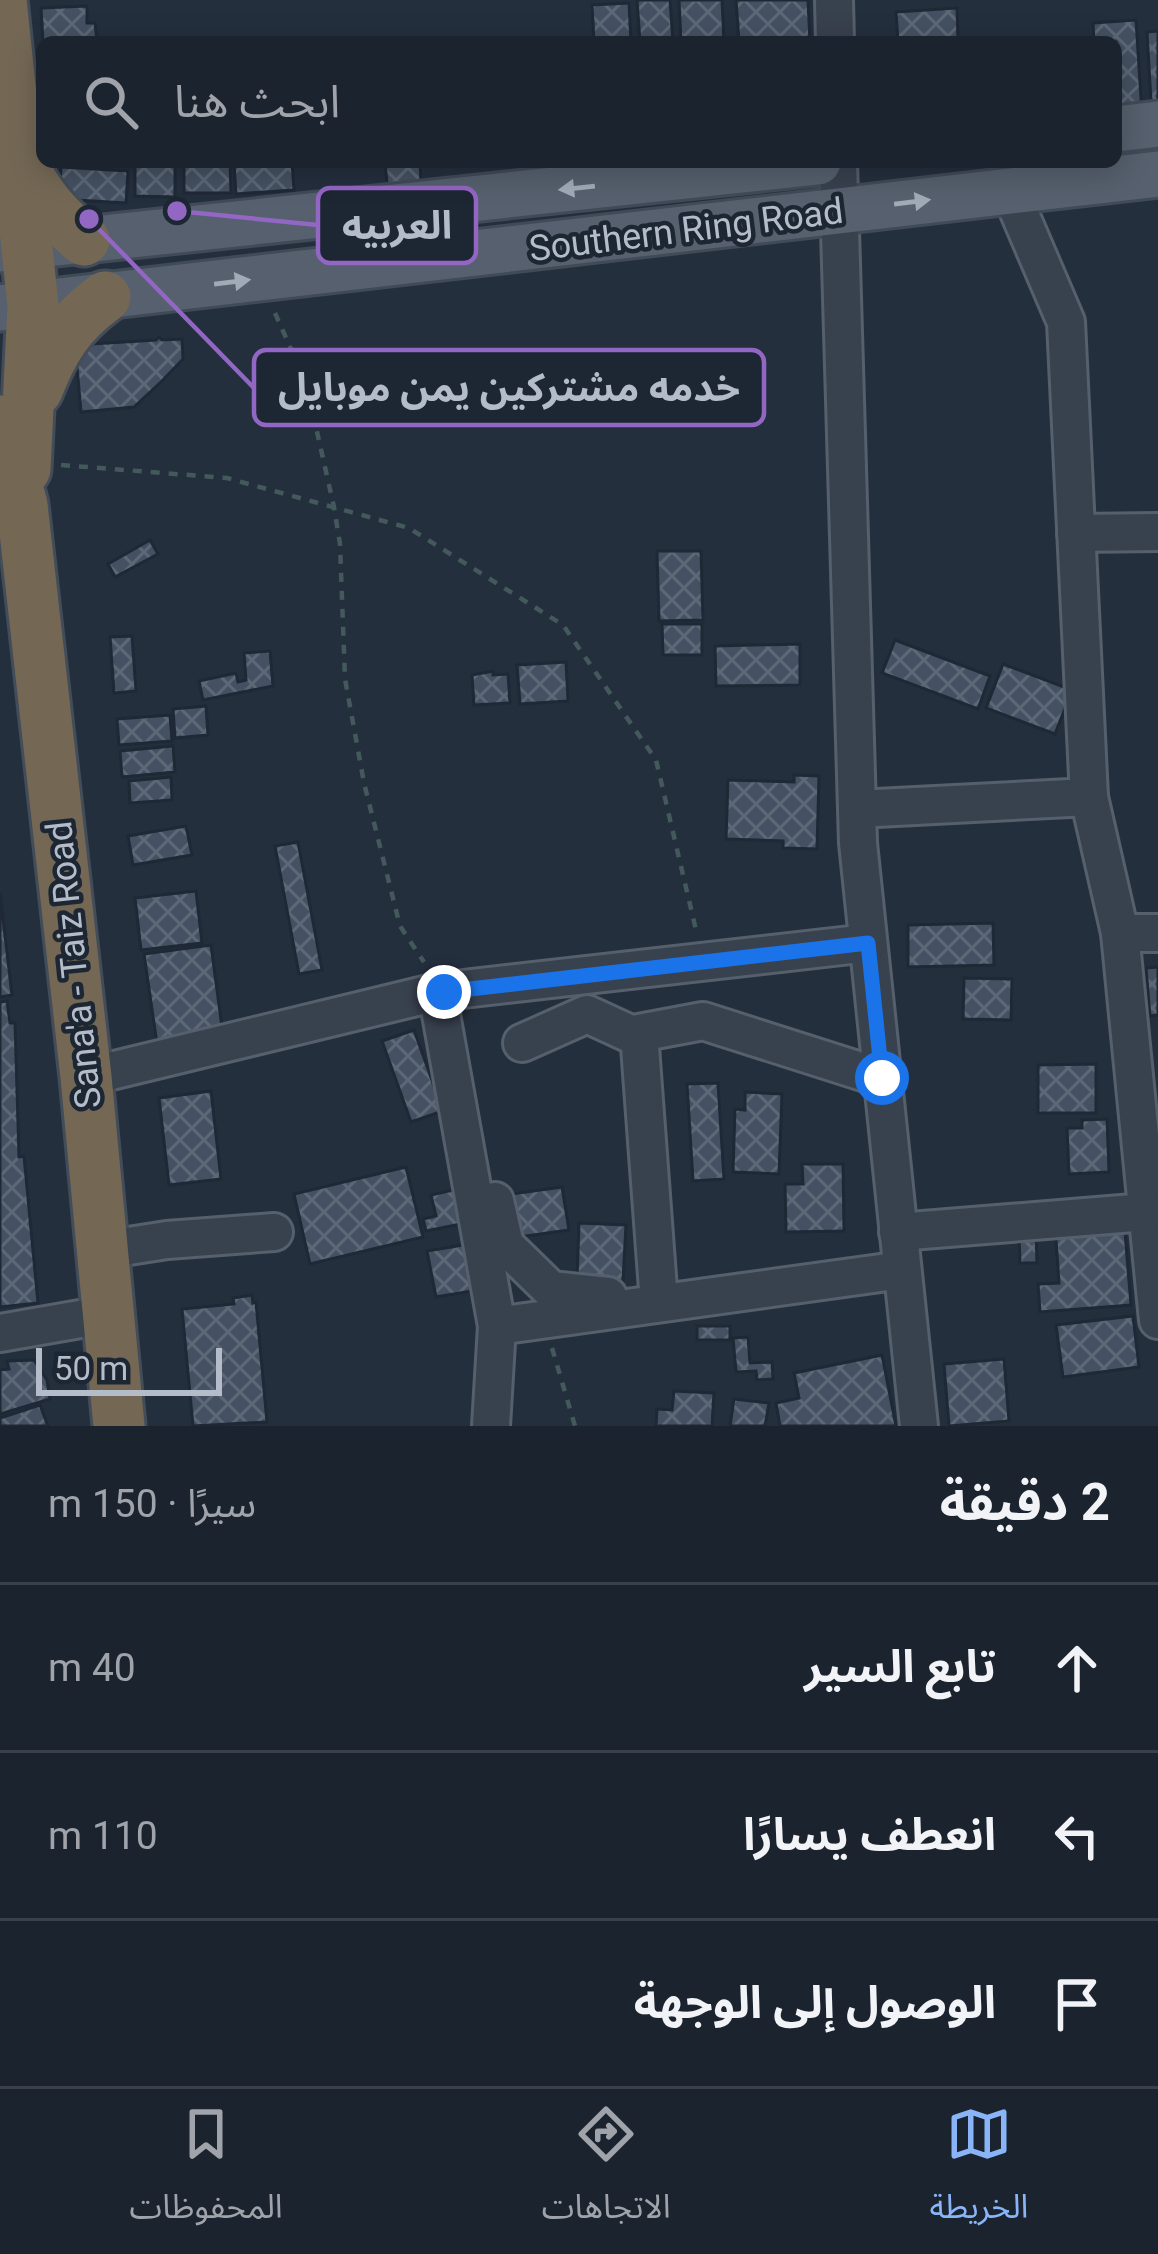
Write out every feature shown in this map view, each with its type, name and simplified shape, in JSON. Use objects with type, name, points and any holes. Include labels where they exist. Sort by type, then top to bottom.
[{"type":"highway","points":[[1,0],[17,157],[13,248]]},
{"type":"highway","points":[[17,157],[38,196],[84,240]]},
{"type":"highway","name":"Sana'a - Taiz Road","points":[[13,248],[19,449],[119,1426]]},
{"type":"highway","points":[[19,449],[52,353],[84,313],[105,297]]},
{"type":"main road","points":[[1122,128],[1158,124]]},
{"type":"main road","name":"Southern Ring Road","points":[[13,248],[762,168]]},
{"type":"main road","name":"Southern Ring Road","points":[[16,307],[1158,174]]},
{"type":"street","points":[[834,0],[835,36]]},
{"type":"street","points":[[838,168],[858,843],[919,1426]]},
{"type":"street","points":[[1010,190],[1066,322],[1089,796],[1120,933],[1158,1320]]},
{"type":"street","points":[[1076,533],[1158,532]]},
{"type":"street","points":[[857,808],[1089,796]]},
{"type":"street","points":[[1120,933],[1158,933]]},
{"type":"street","points":[[86,1077],[441,1003],[704,961],[868,943]]},
{"type":"street","points":[[441,1003],[466,1075],[505,1245],[551,1290],[627,1298],[760,1290],[902,1270]]},
{"type":"street","points":[[441,1003],[497,1326],[491,1426]]},
{"type":"street","points":[[522,1043],[587,1013],[639,1038]]},
{"type":"street","points":[[658,1294],[639,1034],[704,1022],[882,1078]]},
{"type":"street","points":[[898,1232],[1145,1212]]},
{"type":"street","points":[[103,1250],[274,1232]]},
{"type":"street","points":[[497,1326],[658,1294]]},
{"type":"street","points":[[0,1334],[109,1314]]},
{"type":"path","points":[[263,278],[306,383],[334,507],[340,544],[345,679],[364,783],[400,926],[441,1003]]},
{"type":"path","points":[[19,449],[227,478],[409,528],[563,625],[656,760],[704,961]]},
{"type":"path","points":[[543,1320],[575,1426]]},
{"type":"building","points":[[637,0],[670,0],[673,36],[640,36]]},
{"type":"building","points":[[679,0],[722,0],[724,36],[681,36]]},
{"type":"building","points":[[736,0],[808,0],[810,36],[739,36]]},
{"type":"building","points":[[629,3],[631,36],[594,36],[592,5]]},
{"type":"building","points":[[87,6],[87,23],[95,23],[97,36],[43,36],[41,8]]},
{"type":"building","points":[[957,8],[958,36],[898,36],[896,12]]},
{"type":"building","points":[[1136,20],[1142,114],[1122,115],[1122,36],[1094,36],[1093,23]]},
{"type":"building","points":[[1158,31],[1158,101],[1151,101],[1147,32]]},
{"type":"building","points":[[61,168],[128,171],[126,203],[59,199]]},
{"type":"building","points":[[135,168],[175,168],[175,197],[135,196]]},
{"type":"building","points":[[184,168],[230,168],[231,193],[184,193]]},
{"type":"building","points":[[234,168],[292,168],[294,190],[236,194]]},
{"type":"building","points":[[386,168],[420,168],[421,182],[387,184]]},
{"type":"building","points":[[182,339],[183,359],[162,381],[134,407],[81,412],[75,345]]},
{"type":"building","points":[[150,540],[158,554],[115,577],[108,564]]},
{"type":"building","points":[[657,551],[701,551],[703,620],[659,621]]},
{"type":"building","points":[[662,624],[702,624],[702,655],[663,655]]},
{"type":"building","points":[[132,636],[136,691],[114,693],[110,637]]},
{"type":"building","points":[[895,640],[990,676],[978,709],[882,673]]},
{"type":"building","points":[[800,644],[800,685],[716,686],[715,646]]},
{"type":"building","points":[[270,651],[273,686],[203,700],[199,681],[236,673],[238,682],[246,680],[244,653]]},
{"type":"building","points":[[566,662],[568,701],[520,704],[517,665]]},
{"type":"building","points":[[1003,664],[1072,690],[1055,734],[986,708]]},
{"type":"building","points":[[493,671],[493,675],[508,674],[510,703],[474,705],[472,675]]},
{"type":"building","points":[[206,706],[208,735],[175,738],[173,709]]},
{"type":"building","points":[[170,715],[172,741],[119,745],[117,719]]},
{"type":"building","points":[[173,746],[175,772],[122,777],[120,751]]},
{"type":"building","points":[[794,775],[819,776],[817,849],[783,848],[783,841],[726,839],[728,780],[794,782]]},
{"type":"building","points":[[171,777],[172,800],[130,803],[129,781]]},
{"type":"building","points":[[186,826],[192,855],[133,865],[128,836]]},
{"type":"building","points":[[298,842],[322,970],[299,974],[275,846]]},
{"type":"building","points":[[196,891],[202,943],[141,950],[135,898]]},
{"type":"building","points":[[0,893],[12,995],[0,997]]},
{"type":"building","points":[[993,923],[994,965],[908,967],[908,925]]},
{"type":"building","points":[[211,945],[223,1035],[157,1044],[144,954]]},
{"type":"building","points":[[1158,967],[1158,1015],[1150,1016],[1146,968]]},
{"type":"building","points":[[964,978],[1012,979],[1011,1020],[963,1019]]},
{"type":"building","points":[[7,1001],[10,1023],[15,1023],[19,1157],[24,1156],[38,1303],[0,1307],[0,1002]]},
{"type":"building","points":[[414,1030],[443,1111],[411,1122],[382,1041]]},
{"type":"building","points":[[1096,1064],[1096,1113],[1038,1113],[1038,1065]]},
{"type":"building","points":[[718,1083],[724,1179],[693,1181],[687,1084]]},
{"type":"building","points":[[211,1091],[221,1179],[169,1185],[159,1098]]},
{"type":"building","points":[[745,1092],[782,1094],[779,1174],[733,1172],[735,1109],[745,1110]]},
{"type":"building","points":[[1107,1119],[1109,1172],[1069,1174],[1067,1128],[1082,1128],[1082,1120]]},
{"type":"building","points":[[802,1164],[843,1164],[844,1231],[786,1232],[785,1184],[803,1184]]},
{"type":"building","points":[[406,1167],[423,1237],[310,1264],[294,1194]]},
{"type":"building","points":[[562,1187],[569,1230],[512,1238],[505,1195]]},
{"type":"building","points":[[453,1190],[461,1224],[426,1231],[423,1219],[436,1216],[431,1195]]},
{"type":"building","points":[[1124,1220],[1131,1305],[1040,1312],[1038,1284],[1059,1283],[1055,1226]]},
{"type":"building","points":[[579,1223],[626,1225],[623,1281],[577,1280]]},
{"type":"building","points":[[1036,1234],[1037,1263],[1020,1263],[1019,1235]]},
{"type":"building","points":[[463,1245],[472,1291],[436,1297],[427,1251]]},
{"type":"building","points":[[252,1295],[267,1422],[193,1426],[182,1309],[234,1304],[233,1298]]},
{"type":"building","points":[[1133,1316],[1139,1367],[1063,1377],[1056,1325]]},
{"type":"building","points":[[697,1326],[730,1326],[730,1340],[697,1340]]},
{"type":"building","points":[[748,1337],[750,1363],[772,1362],[773,1379],[757,1380],[756,1371],[736,1372],[733,1338]]},
{"type":"building","points":[[882,1355],[896,1426],[780,1426],[776,1403],[799,1398],[794,1373]]},
{"type":"building","points":[[1004,1359],[1009,1421],[949,1426],[944,1364]]},
{"type":"building","points":[[34,1360],[47,1380],[50,1399],[0,1414],[0,1370],[9,1369],[7,1361]]},
{"type":"building","points":[[674,1391],[714,1393],[712,1426],[656,1426],[657,1409],[672,1410]]},
{"type":"building","points":[[734,1399],[769,1403],[765,1426],[730,1426]]},
{"type":"building","points":[[40,1405],[48,1426],[0,1426],[0,1418]]},
{"type":"place","name":"العربيه","points":[[177,211]]},
{"type":"place","name":"خدمه مشتركين يمن موبايل","points":[[89,219]]},
{"type":"route","points":[[444,992],[868,943],[882,1078]]}]
